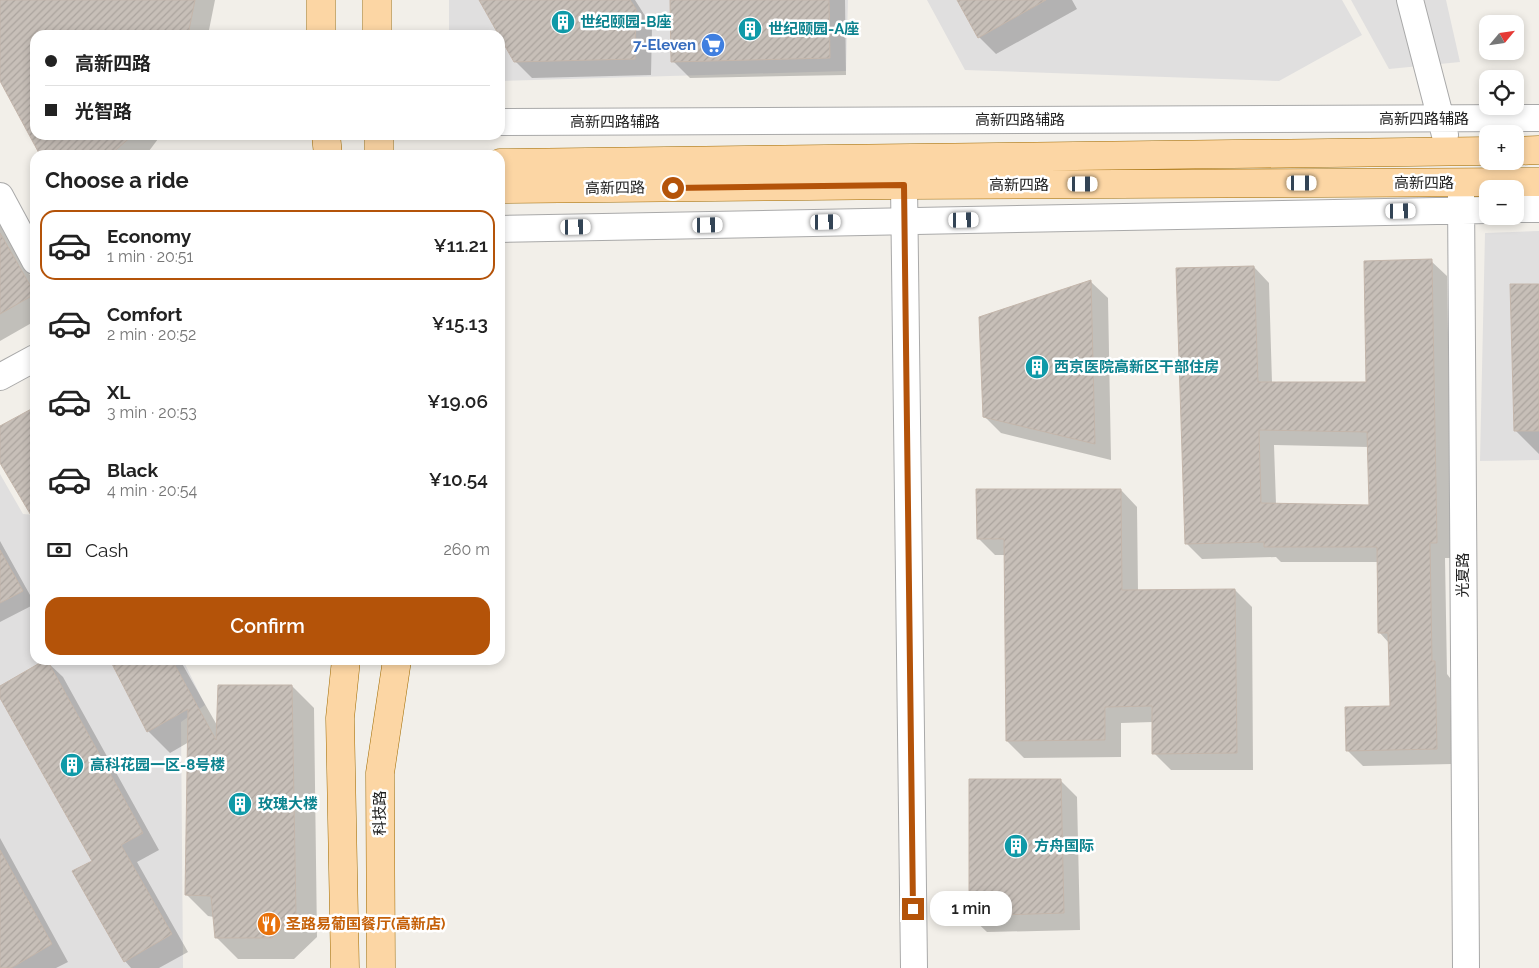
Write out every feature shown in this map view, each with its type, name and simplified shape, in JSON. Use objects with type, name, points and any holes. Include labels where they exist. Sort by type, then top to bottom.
[{"type":"main road","points":[[321,0],[321,30]]},
{"type":"main road","points":[[376,0],[377,30]]},
{"type":"main road","points":[[1524,151],[1539,150]]},
{"type":"main road","name":"高新四路","points":[[505,163],[1479,151]]},
{"type":"main road","name":"高新四路","points":[[505,190],[904,185],[1539,182]]},
{"type":"main road","points":[[345,665],[340,718],[345,968]]},
{"type":"main road","name":"科技路","points":[[381,968],[380,773],[396,665]]},
{"type":"street","points":[[1410,0],[1450,151]]},
{"type":"street","name":"高新四路辅路","points":[[505,122],[1539,118]]},
{"type":"street","name":"光夏路","points":[[1461,183],[1466,968]]},
{"type":"street","points":[[904,185],[914,968]]},
{"type":"street","points":[[0,196],[30,252]]},
{"type":"street","points":[[1524,209],[1539,209]]},
{"type":"street","points":[[505,229],[1479,210]]},
{"type":"street","points":[[0,377],[30,361]]},
{"type":"shaded area","points":[[449,0],[848,0],[846,71],[505,81],[505,30],[449,30]]},
{"type":"shaded area","points":[[927,0],[1342,0],[1362,35],[1279,81],[965,70]]},
{"type":"shaded area","points":[[1351,0],[1446,0],[1460,62],[1389,69]]},
{"type":"shaded area","points":[[1539,231],[1539,460],[1480,461],[1485,233]]},
{"type":"shaded area","points":[[0,474],[23,514],[30,515],[30,665],[185,665],[205,705],[181,722],[183,968],[0,968]]},
{"type":"building","points":[[0,0],[195,0],[189,30],[30,30],[30,136],[0,81]]},
{"type":"building","name":"世纪颐园-B座","points":[[479,0],[630,0],[636,9],[635,59],[514,62],[505,46],[505,30],[496,30]]},
{"type":"building","name":"世纪颐园-A座","points":[[670,0],[829,0],[830,58],[671,62]]},
{"type":"building","points":[[957,0],[1046,0],[978,38]]},
{"type":"building","points":[[32,140],[127,140],[116,150],[37,150]]},
{"type":"building","points":[[0,233],[30,285],[30,297],[0,314]]},
{"type":"building","points":[[1432,259],[1437,543],[1430,543],[1432,661],[1435,661],[1437,749],[1346,751],[1345,707],[1390,706],[1388,633],[1378,633],[1377,547],[1264,547],[1264,542],[1185,544],[1176,268],[1254,266],[1258,382],[1366,382],[1364,261]],"holes":[[[1259,430],[1367,432],[1369,505],[1261,503]]]},
{"type":"building","name":"西京医院高新区干部住房","points":[[1091,280],[1095,444],[983,417],[979,317]]},
{"type":"building","points":[[1510,284],[1539,284],[1539,431],[1514,431]]},
{"type":"building","points":[[30,410],[30,514],[0,463],[0,426]]},
{"type":"building","points":[[976,489],[1121,489],[1122,590],[1235,589],[1237,753],[1152,754],[1152,706],[1105,707],[1105,740],[1006,741],[1004,539],[977,539]]},
{"type":"building","points":[[0,550],[23,591],[0,603]]},
{"type":"building","name":"高科花园一区-8号楼","points":[[36,665],[50,665],[143,833],[121,845],[172,934],[124,962],[72,871],[92,861],[0,698],[0,686]]},
{"type":"building","name":"玫瑰大楼","points":[[113,665],[175,665],[216,740],[218,685],[292,685],[296,915],[272,938],[215,938],[211,896],[185,895],[188,709],[147,732]]},
{"type":"building","name":"方舟国际","points":[[969,779],[1061,779],[1064,913],[969,916]]},
{"type":"building","points":[[0,850],[52,944],[11,968],[0,968]]},
{"type":"place","name":"世纪颐园-B座","points":[[563,22]]},
{"type":"place","name":"世纪颐园-A座","points":[[750,29]]},
{"type":"place","name":"7-Eleven","points":[[713,45]]},
{"type":"place","name":"西京医院高新区干部住房","points":[[1037,367]]},
{"type":"place","name":"高科花园一区-8号楼","points":[[72,765]]},
{"type":"place","name":"玫瑰大楼","points":[[240,804]]},
{"type":"place","name":"方舟国际","points":[[1016,846]]},
{"type":"place","name":"圣路易葡国餐厅(高新店)","points":[[269,924]]},
{"type":"route","points":[[673,188],[904,185],[913,909]]}]
